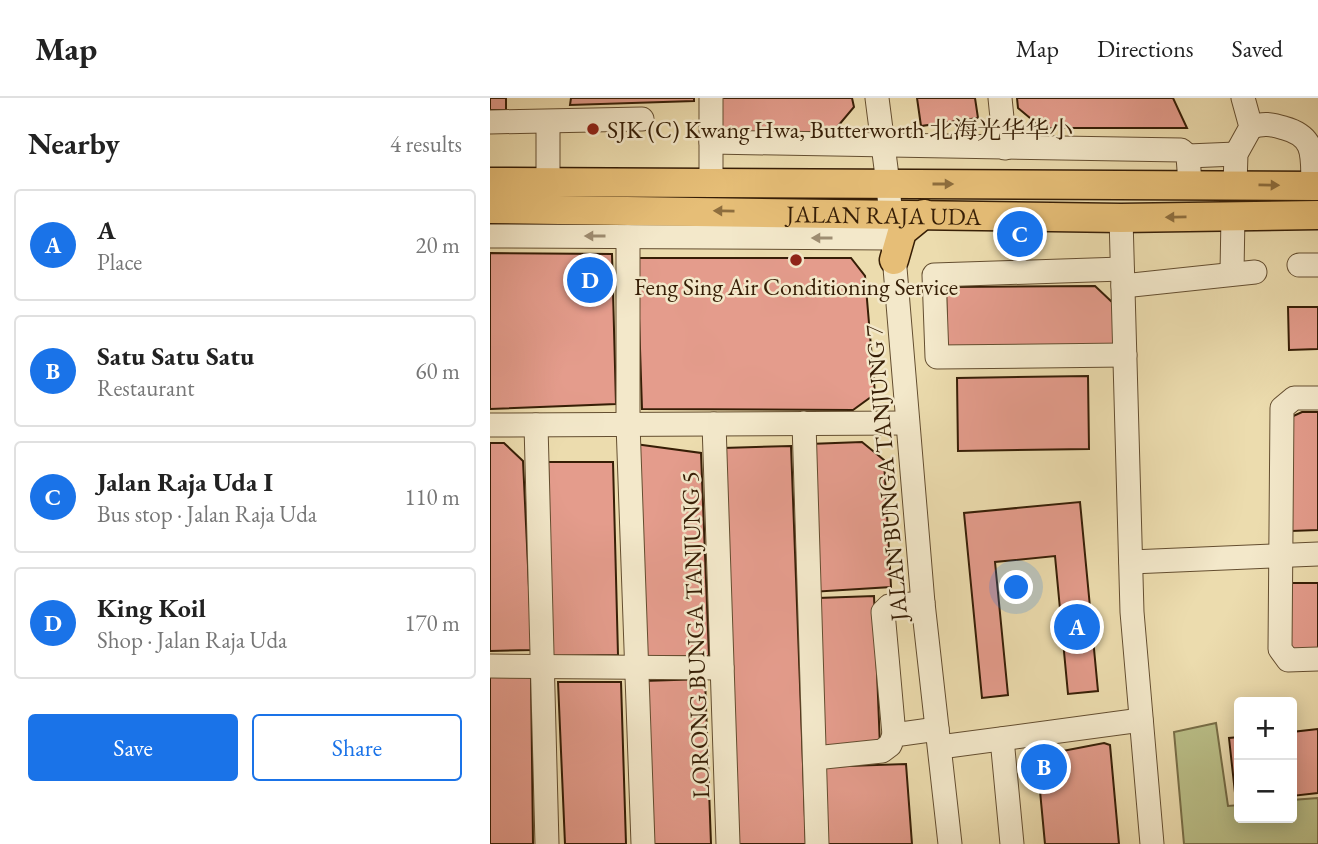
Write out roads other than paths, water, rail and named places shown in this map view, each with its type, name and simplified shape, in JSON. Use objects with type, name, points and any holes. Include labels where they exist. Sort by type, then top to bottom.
[{"type":"main road","name":"JALAN RAJA UDA","points":[[490,181],[1315,186]]},
{"type":"main road","points":[[826,183],[833,193],[833,203],[828,212]]},
{"type":"main road","name":"JALAN RAJA UDA","points":[[490,209],[828,212],[892,237],[924,214],[1121,218],[1318,215]]},
{"type":"main road","points":[[892,237],[924,214]]},
{"type":"street","points":[[711,98],[711,182]]},
{"type":"street","name":"JALAN BUNGA TANJUNG 7","points":[[877,98],[885,146],[923,603],[950,844]]},
{"type":"street","points":[[1000,98],[1005,148]]},
{"type":"street","points":[[1243,98],[1251,127]]},
{"type":"street","points":[[490,122],[642,118]]},
{"type":"street","points":[[548,122],[548,183]]},
{"type":"street","points":[[1235,185],[1236,155],[1251,127],[1264,122],[1300,132],[1312,150],[1315,186]]},
{"type":"street","points":[[711,142],[1236,155]]},
{"type":"street","points":[[1184,153],[1190,184]]},
{"type":"street","points":[[1125,355],[937,357],[933,275],[1123,278],[1244,272],[1233,216]]},
{"type":"street","points":[[1121,218],[1131,562],[1152,844]]},
{"type":"street","points":[[490,236],[892,237]]},
{"type":"street","points":[[628,237],[628,424],[643,844]]},
{"type":"street","points":[[1318,398],[1294,398],[1282,408],[1280,556],[1280,649],[1288,660],[1318,659]]},
{"type":"street","points":[[804,423],[817,844]]},
{"type":"street","points":[[490,425],[907,423]]},
{"type":"street","name":"LORONG BUNGA TANJUNG 5","points":[[714,424],[728,844]]},
{"type":"street","points":[[536,425],[547,844]]},
{"type":"street","points":[[1131,562],[1318,554]]},
{"type":"street","points":[[815,758],[882,751],[890,745],[894,735],[883,612],[889,606],[923,603]]},
{"type":"street","points":[[490,666],[722,668]]},
{"type":"street","points":[[894,735],[1002,739],[1142,720]]},
{"type":"street","points":[[1002,739],[1012,844]]},
{"type":"place","name":"SJK (C) Kwang Hwa, Butterworth 北海光华华小","points":[[593,129]]},
{"type":"place","name":"Jalan Raja Uda I","points":[[1020,234]]},
{"type":"place","name":"Feng Sing Air Conditioning Service","points":[[796,260]]},
{"type":"place","name":"King Koil","points":[[590,280]]},
{"type":"place","name":"A","points":[[1077,627]]},
{"type":"place","name":"Satu Satu Satu","points":[[1044,767]]}]
